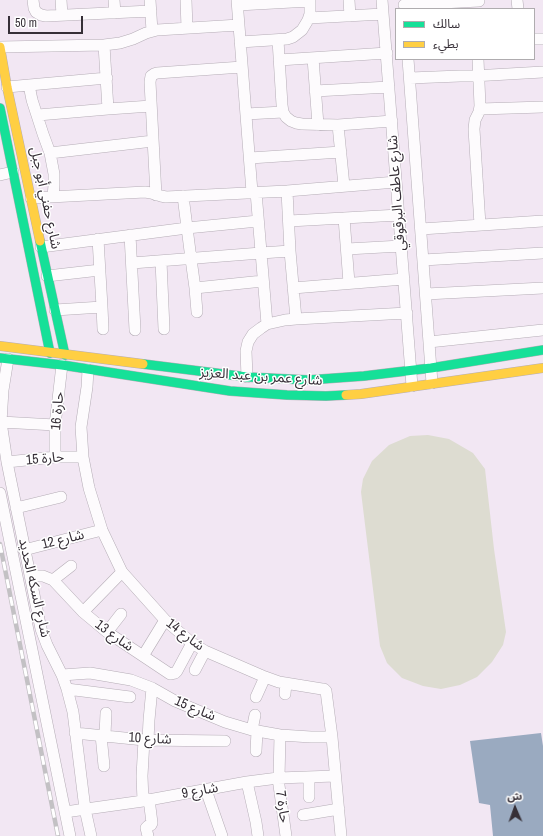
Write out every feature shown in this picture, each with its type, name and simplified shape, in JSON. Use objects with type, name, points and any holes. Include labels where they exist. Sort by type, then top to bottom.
[{"type":"main road","name":"شارع حفني أبو جبل","points":[[0,47],[64,360]]},
{"type":"main road","name":"شارع حفني أبو جبل","points":[[0,108],[50,353]]},
{"type":"main road","name":"شارع عمر بن عبد العزيز","points":[[0,346],[50,353],[88,370],[230,391],[287,395],[326,396],[361,394],[543,368]]},
{"type":"main road","name":"شارع عمر بن عبد العزيز","points":[[4,359],[64,360],[247,377],[308,380],[364,376],[431,368],[543,350]]},
{"type":"street","points":[[33,0],[36,12],[41,15],[151,11]]},
{"type":"street","points":[[61,0],[62,15]]},
{"type":"street","points":[[114,0],[115,13]]},
{"type":"street","points":[[150,0],[152,31]]},
{"type":"street","points":[[186,0],[187,28]]},
{"type":"street","points":[[240,42],[287,39],[298,34],[306,25],[309,18],[310,0],[237,3],[239,25],[240,42],[246,114],[250,158],[258,221],[267,324]]},
{"type":"street","points":[[349,0],[350,16]]},
{"type":"street","name":"شارع عاطف البرقوقي","points":[[382,0],[412,386]]},
{"type":"street","points":[[404,5],[479,3]]},
{"type":"street","points":[[309,18],[383,14]]},
{"type":"street","points":[[0,47],[104,45],[120,43],[157,30],[239,25]]},
{"type":"street","points":[[278,40],[283,112],[291,121],[296,124],[318,125],[392,122]]},
{"type":"street","points":[[104,45],[108,109]]},
{"type":"street","points":[[279,60],[386,53]]},
{"type":"street","points":[[312,58],[318,125]]},
{"type":"street","name":"شارع عاطف البرقوقي","points":[[408,60],[432,384]]},
{"type":"street","points":[[478,60],[480,109],[474,120],[474,125],[480,225]]},
{"type":"street","points":[[156,194],[151,106],[151,76],[154,74],[242,66]]},
{"type":"street","points":[[410,78],[543,72]]},
{"type":"street","points":[[7,87],[107,78]]},
{"type":"street","points":[[29,85],[32,100],[50,153],[54,174],[53,197]]},
{"type":"street","points":[[315,91],[389,86]]},
{"type":"street","points":[[38,115],[151,106]]},
{"type":"street","points":[[480,109],[543,107]]},
{"type":"street","points":[[246,114],[283,112]]},
{"type":"street","points":[[338,125],[344,186]]},
{"type":"street","points":[[50,153],[153,141]]},
{"type":"street","points":[[250,158],[341,152]]},
{"type":"street","points":[[0,175],[13,172]]},
{"type":"street","points":[[31,198],[145,192],[151,192],[166,197],[287,191],[396,182]]},
{"type":"street","points":[[287,191],[290,252],[296,319]]},
{"type":"street","points":[[183,196],[197,312]]},
{"type":"street","points":[[289,222],[399,215]]},
{"type":"street","points":[[344,218],[349,283]]},
{"type":"street","points":[[41,247],[187,228],[258,221]]},
{"type":"street","points":[[421,230],[543,221]]},
{"type":"street","points":[[130,236],[135,330]]},
{"type":"street","points":[[98,239],[102,329]]},
{"type":"street","points":[[347,249],[401,246]]},
{"type":"street","points":[[132,264],[290,252]]},
{"type":"street","points":[[423,260],[543,253]]},
{"type":"street","points":[[161,261],[164,329]]},
{"type":"street","points":[[47,276],[100,270]]},
{"type":"street","points":[[293,288],[404,279]]},
{"type":"street","points":[[195,288],[263,281]]},
{"type":"street","points":[[426,294],[543,288]]},
{"type":"street","points":[[55,310],[102,307]]},
{"type":"street","points":[[247,377],[246,351],[248,342],[253,334],[267,324],[296,319],[407,313]]},
{"type":"street","points":[[429,342],[543,330]]},
{"type":"street","name":"شارع السكه الحديد","points":[[4,359],[1,422],[7,462],[41,629],[62,675],[73,712],[85,808],[91,836]]},
{"type":"street","name":"حارة 16","points":[[55,457],[55,425],[64,360]]},
{"type":"street","name":"شارع 14","points":[[88,370],[81,427],[83,457],[89,488],[102,530],[122,572],[164,620],[192,643],[205,651],[265,677],[286,689],[324,689],[326,691],[332,737],[341,836]]},
{"type":"street","points":[[1,422],[55,425]]},
{"type":"street","name":"حارة 15","points":[[7,462],[55,457],[83,457]]},
{"type":"street","name":"شارع السكه الحديد","points":[[0,493],[70,836]]},
{"type":"street","points":[[16,508],[61,497]]},
{"type":"street","name":"شارع 12","points":[[24,550],[102,530]]},
{"type":"street","points":[[30,576],[43,576],[53,580],[71,566]]},
{"type":"street","points":[[83,612],[122,572]]},
{"type":"street","name":"شارع 13","points":[[53,580],[83,612],[107,632],[170,674],[174,674],[178,671],[192,643]]},
{"type":"street","points":[[107,632],[121,614]]},
{"type":"street","points":[[143,656],[164,620]]},
{"type":"street","points":[[195,670],[205,651]]},
{"type":"street","name":"شارع 15","points":[[62,675],[90,673],[131,680],[152,688],[175,701],[200,712],[254,731],[280,735],[332,737]]},
{"type":"street","points":[[256,697],[265,677]]},
{"type":"street","points":[[148,836],[146,828],[152,823],[142,776],[152,688]]},
{"type":"street","points":[[67,689],[130,697]]},
{"type":"street","points":[[104,766],[103,735],[106,713]]},
{"type":"street","points":[[255,715],[254,731],[256,751]]},
{"type":"street","name":"شارع 10","points":[[75,733],[146,740],[225,742]]},
{"type":"street","name":"حارة 7","points":[[280,735],[278,778],[286,836]]},
{"type":"street","name":"شارع 9","points":[[65,812],[146,800],[247,782],[278,778],[335,776]]},
{"type":"street","points":[[309,777],[309,797]]},
{"type":"street","points":[[247,782],[258,836]]},
{"type":"street","points":[[206,790],[222,836]]},
{"type":"street","points":[[303,815],[339,809]]},
{"type":"shaded area","points":[[428,435],[449,439],[473,453],[485,469],[494,549],[506,632],[503,645],[492,662],[477,677],[460,685],[441,689],[423,686],[402,678],[387,663],[380,646],[361,492],[363,479],[372,461],[389,445],[410,436]]},
{"type":"water","points":[[541,733],[543,746],[543,836],[493,836],[490,805],[479,803],[470,741]]},
{"type":"railway","points":[[0,544],[58,836]]},
{"type":"traffic: fast","points":[[0,108],[50,353]]},
{"type":"traffic: fast","points":[[40,241],[65,355]]},
{"type":"traffic: fast","points":[[143,364],[247,377],[308,380],[364,376],[431,368],[543,350]]},
{"type":"traffic: fast","points":[[0,358],[62,365],[230,391],[287,395],[346,395]]},
{"type":"traffic: slow","points":[[0,47],[7,87],[40,241]]},
{"type":"traffic: slow","points":[[0,346],[143,364]]},
{"type":"traffic: slow","points":[[346,395],[543,368]]}]
